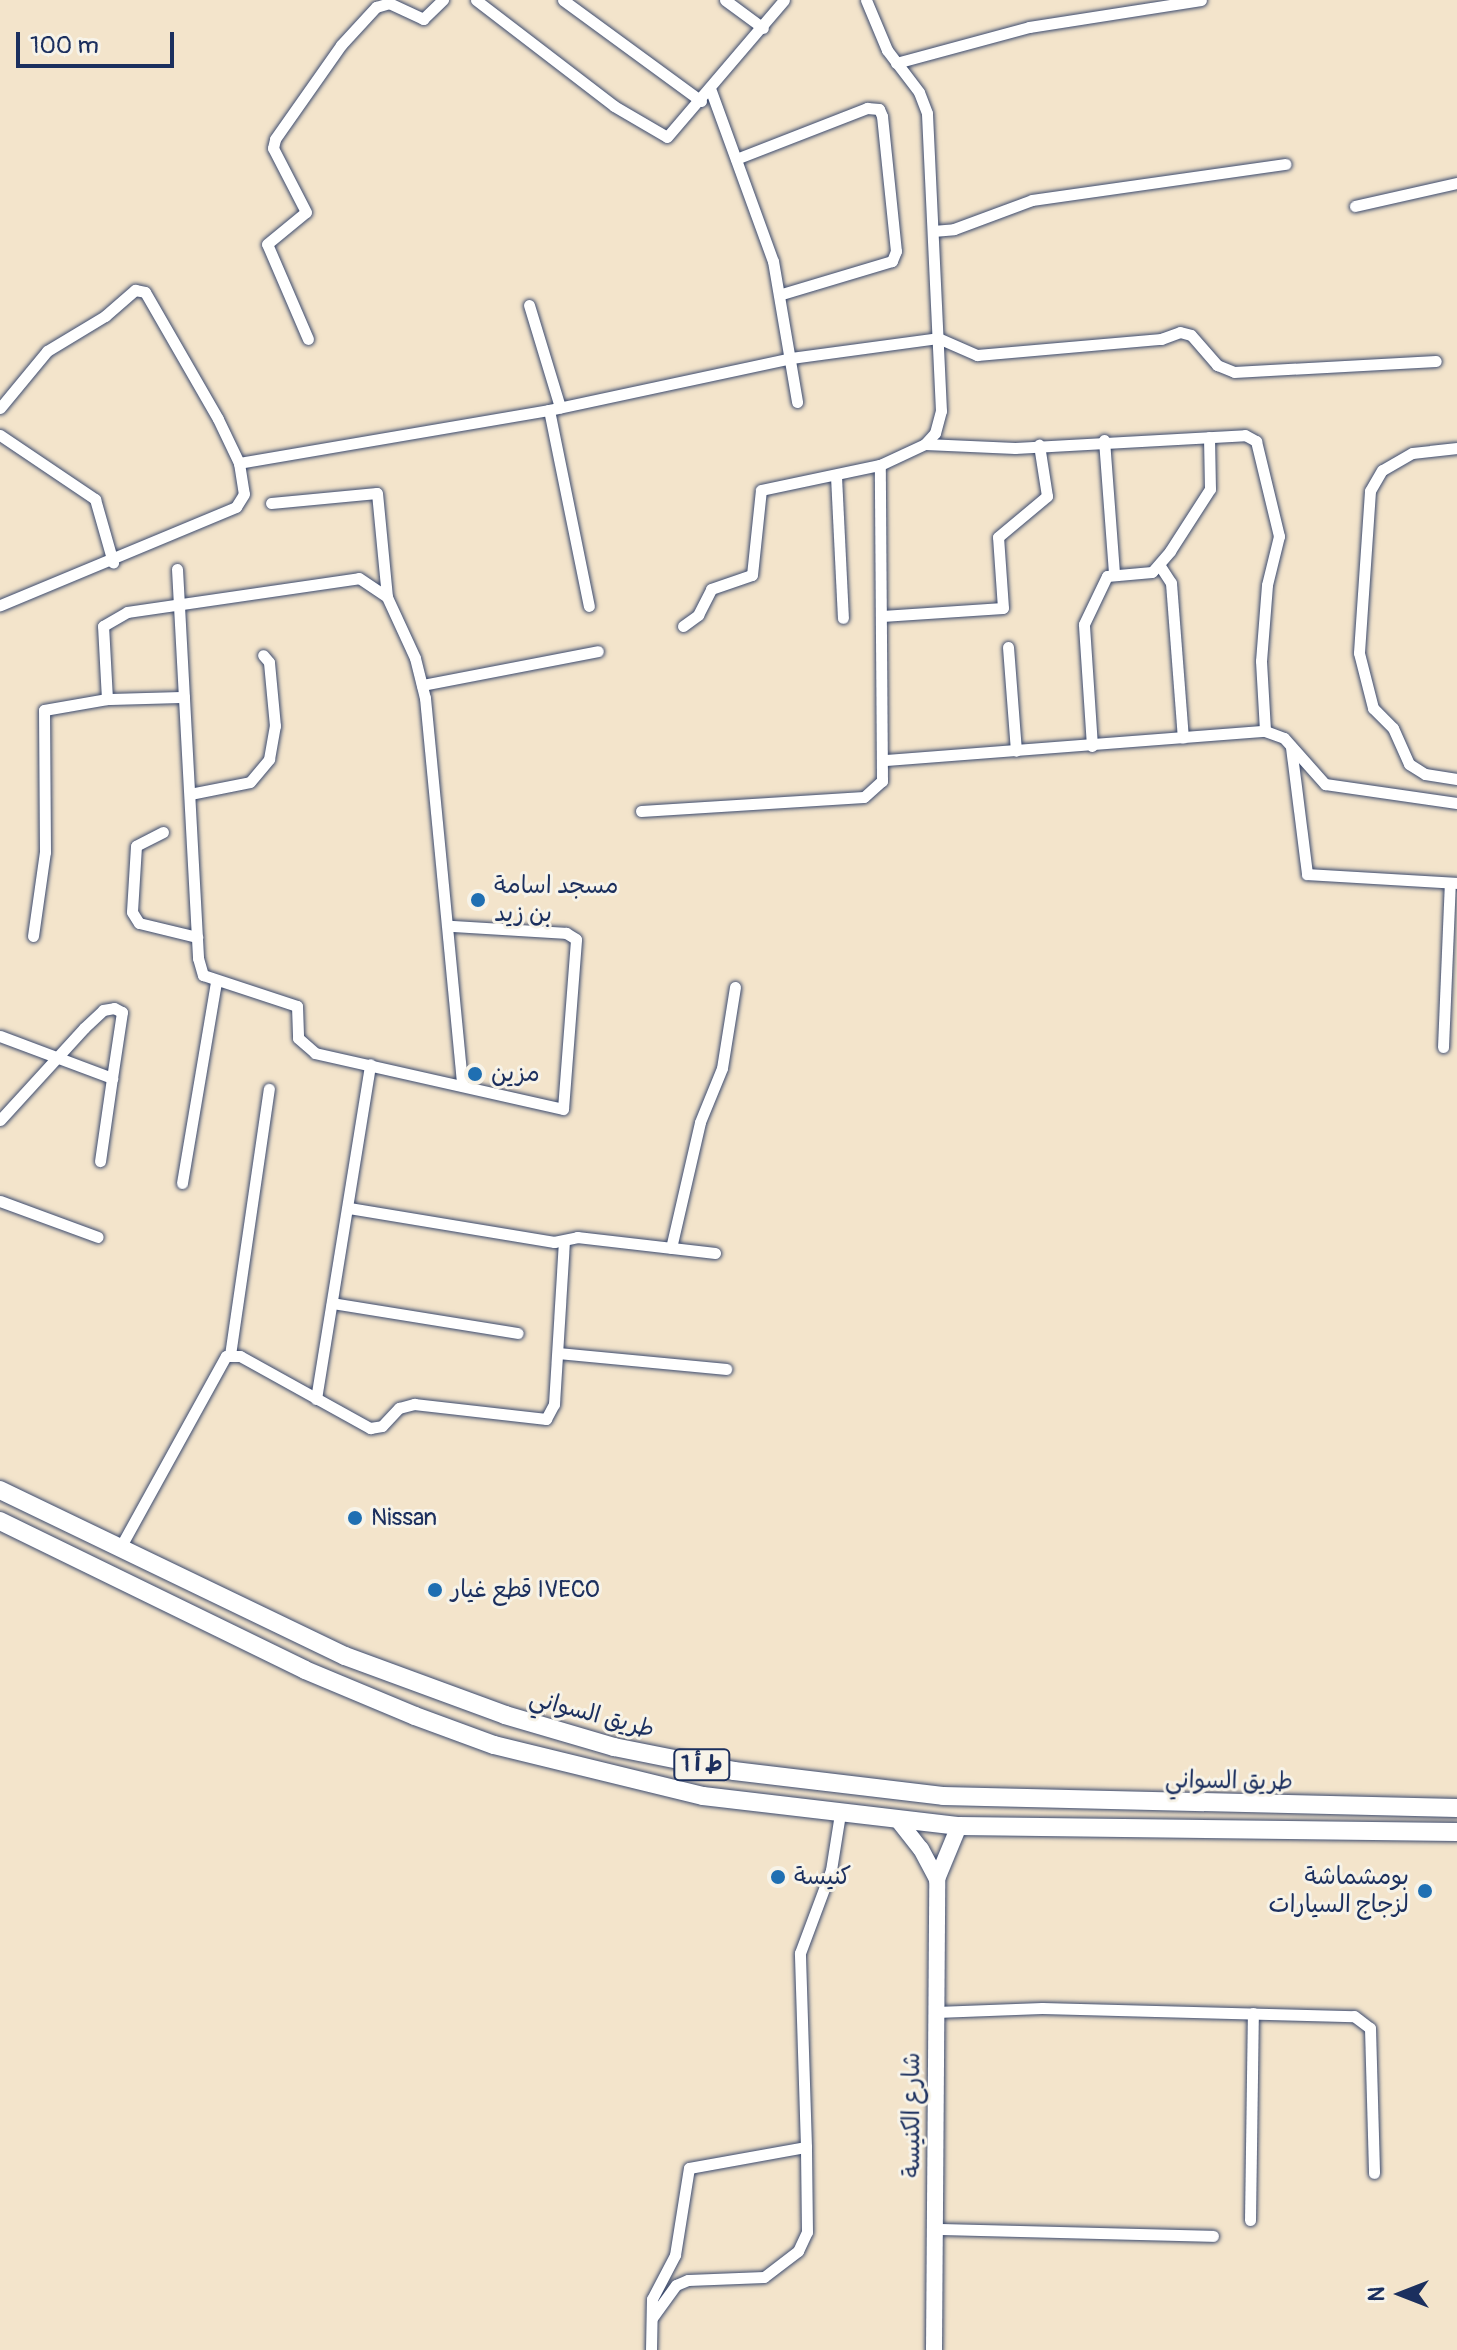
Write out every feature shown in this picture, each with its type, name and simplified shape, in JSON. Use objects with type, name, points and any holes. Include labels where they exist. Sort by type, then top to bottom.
[{"type":"highway","name":"طريق السواني","points":[[0,1490],[121,1546],[214,1595],[411,1682],[614,1747],[686,1762],[943,1796],[1457,1808]]},
{"type":"highway","name":"ط أ 1","points":[[0,1521],[305,1670],[481,1740],[703,1796],[959,1826],[1457,1832]]},
{"type":"main road","points":[[898,1820],[921,1849],[937,1879]]},
{"type":"main road","name":"شارع الكنيسة","points":[[934,2350],[937,1879],[959,1826]]},
{"type":"street","points":[[308,339],[267,244],[306,212],[273,148],[275,139],[341,45],[376,7],[389,3],[423,19],[443,0]]},
{"type":"street","points":[[476,0],[660,137],[673,135],[784,0]]},
{"type":"street","points":[[563,0],[701,101]]},
{"type":"street","points":[[725,0],[763,28]]},
{"type":"street","points":[[683,626],[698,615],[711,589],[752,575],[761,490],[880,465],[925,444],[935,433],[941,411],[927,113],[896,63],[866,0]]},
{"type":"street","points":[[896,63],[1029,27],[1201,0]]},
{"type":"street","points":[[711,91],[782,294],[797,402]]},
{"type":"street","points":[[736,159],[858,111],[879,109],[896,251],[892,261],[782,294]]},
{"type":"street","points":[[933,231],[954,229],[1032,200],[1285,164]]},
{"type":"street","points":[[1355,206],[1457,183]]},
{"type":"street","points":[[0,408],[47,351],[105,316],[135,290],[145,292],[239,463],[244,494],[236,507],[113,562],[0,605]]},
{"type":"street","points":[[529,305],[555,408],[589,606]]},
{"type":"street","points":[[239,463],[555,408],[791,358],[938,338],[977,355],[1161,339],[1180,332],[1191,335],[1217,365],[1234,372],[1436,361]]},
{"type":"street","points":[[0,435],[95,499],[113,562]]},
{"type":"street","points":[[925,444],[1039,445],[1245,435],[1256,441],[1279,536],[1267,585],[1261,661],[1265,731]]},
{"type":"street","points":[[1092,746],[1084,624],[1102,581],[1114,574],[1152,572],[1160,566],[1210,489],[1209,437]]},
{"type":"street","points":[[1104,440],[1114,574]]},
{"type":"street","points":[[882,616],[1003,608],[998,537],[1047,496],[1039,445]]},
{"type":"street","points":[[1457,448],[1412,453],[1382,470],[1370,491],[1359,653],[1373,708],[1393,728],[1409,764],[1425,774],[1457,779]]},
{"type":"street","points":[[641,811],[864,797],[879,789],[886,760],[880,465]]},
{"type":"street","points":[[836,476],[843,618]]},
{"type":"street","points":[[271,503],[377,493],[387,597],[422,685],[450,926],[462,1085]]},
{"type":"street","points":[[1160,566],[1171,583],[1183,738]]},
{"type":"street","points":[[177,569],[200,969],[216,981],[294,1004],[300,1009],[298,1038],[306,1049],[563,1109],[576,939],[566,933],[450,926]]},
{"type":"street","points":[[107,699],[104,623],[127,612],[359,578],[387,597]]},
{"type":"street","points":[[1008,647],[1016,751]]},
{"type":"street","points":[[422,685],[598,651]]},
{"type":"street","points":[[190,794],[250,782],[269,759],[275,726],[269,662],[263,655]]},
{"type":"street","points":[[33,936],[45,852],[44,710],[107,699],[184,697]]},
{"type":"street","points":[[886,760],[1265,731],[1291,747],[1325,784],[1457,803]]},
{"type":"street","points":[[1291,747],[1307,874],[1454,883],[1443,1047]]},
{"type":"street","points":[[163,832],[136,846],[132,912],[139,923],[197,937]]},
{"type":"street","points":[[182,1183],[216,981]]},
{"type":"street","points":[[671,1248],[700,1122],[722,1068],[735,987]]},
{"type":"street","points":[[0,1120],[103,1010],[114,1008],[122,1012],[100,1161]]},
{"type":"street","points":[[0,1036],[112,1078]]},
{"type":"street","points":[[316,1399],[370,1064]]},
{"type":"street","points":[[230,1355],[269,1089]]},
{"type":"street","points":[[0,1201],[98,1237]]},
{"type":"street","points":[[349,1208],[564,1242],[577,1237],[715,1253]]},
{"type":"street","points":[[230,1355],[370,1428],[414,1404],[546,1419],[553,1410],[564,1242]]},
{"type":"street","points":[[332,1303],[518,1333]]},
{"type":"street","points":[[558,1353],[726,1369]]},
{"type":"street","points":[[121,1546],[222,1359],[230,1355]]},
{"type":"street","points":[[651,2321],[676,2285],[688,2280],[764,2277],[798,2251],[807,2232],[800,1953],[831,1870],[840,1814]]},
{"type":"street","points":[[936,2012],[1042,2008],[1354,2016],[1370,2028],[1374,2173]]},
{"type":"street","points":[[1250,2220],[1253,2013]]},
{"type":"street","points":[[651,2350],[652,2299],[675,2255],[689,2168],[806,2147]]},
{"type":"street","points":[[936,2229],[1213,2236]]},
{"type":"place","name":"مسجد اسامة بن زيد","points":[[478,900]]},
{"type":"place","name":"مزين","points":[[475,1074]]},
{"type":"place","name":"Nissan","points":[[355,1518]]},
{"type":"place","name":"قطع غيار IVECO","points":[[435,1590]]},
{"type":"place","name":"كنيسة","points":[[778,1877]]},
{"type":"place","name":"بومشماشة لزجاج السيارات","points":[[1425,1891]]}]
